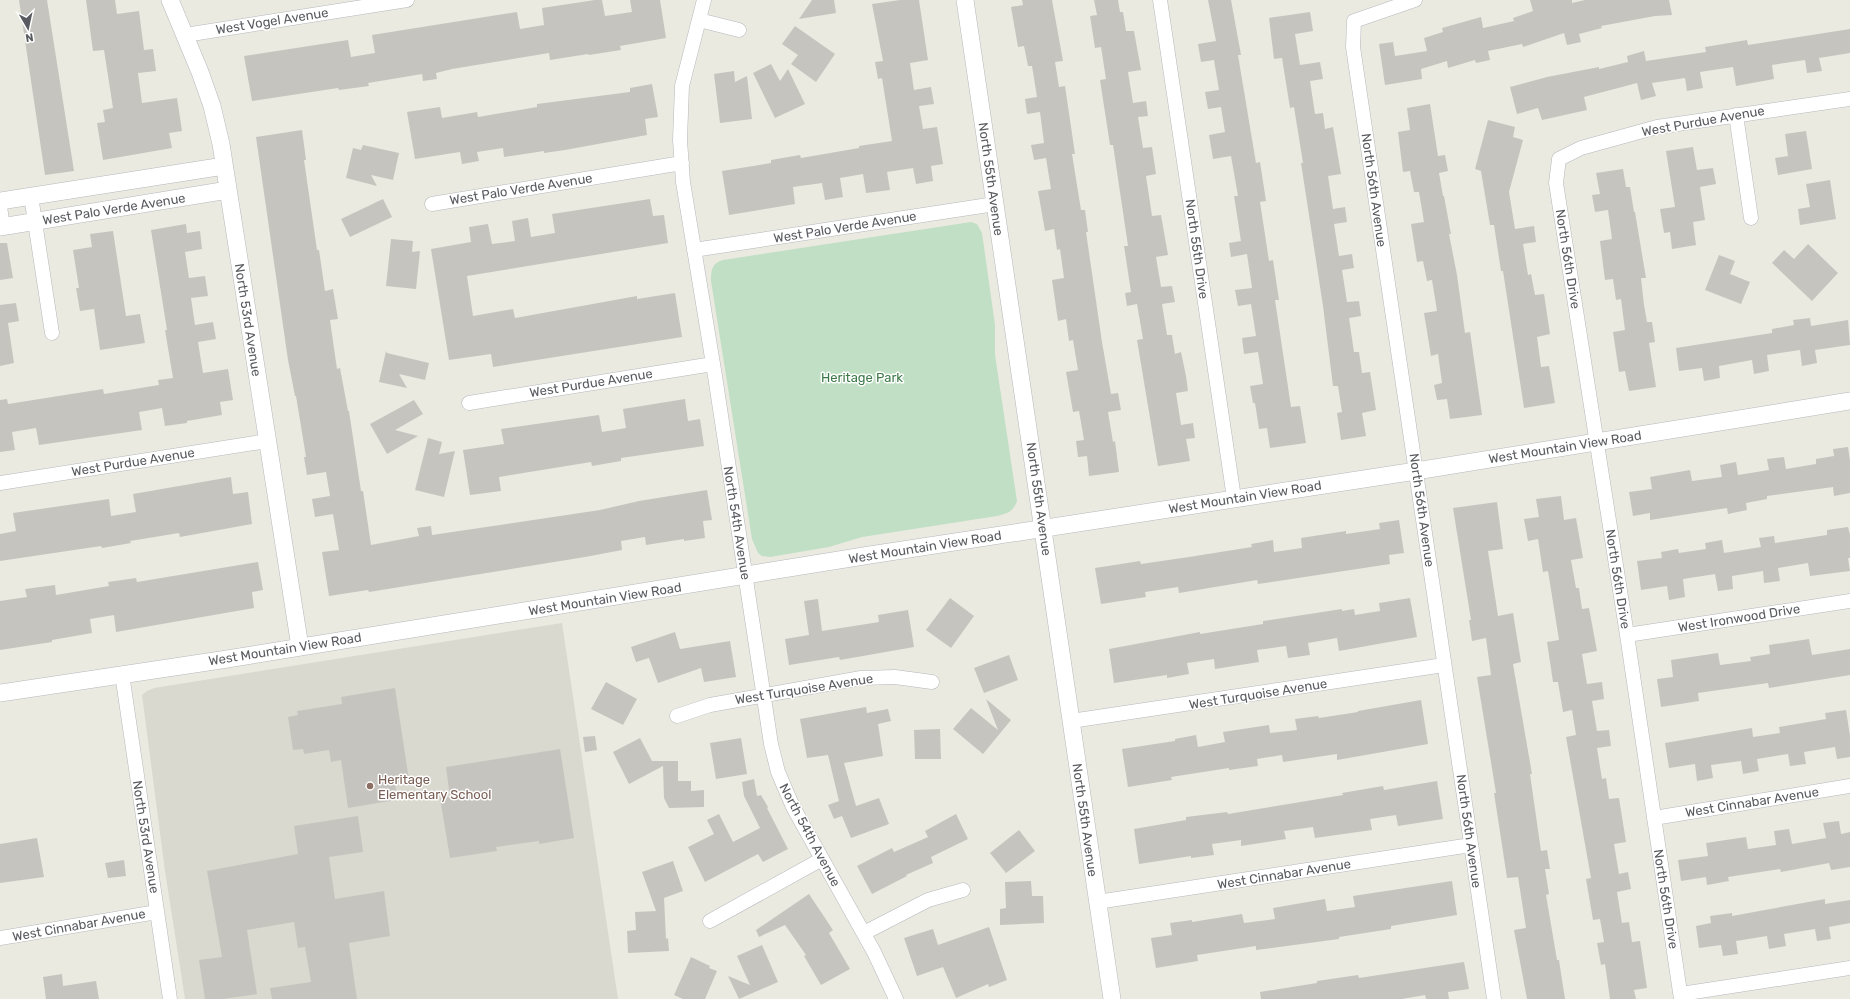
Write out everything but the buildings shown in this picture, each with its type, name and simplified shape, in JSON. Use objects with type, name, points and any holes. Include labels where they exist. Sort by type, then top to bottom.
[{"type":"street","name":"North 53rd Avenue","points":[[170,0],[212,106],[228,190],[300,647]]},
{"type":"street","name":"West Vogel Avenue","points":[[185,35],[374,3],[407,0]]},
{"type":"street","name":"North 54th Avenue","points":[[704,0],[682,86],[680,140],[683,182],[713,364],[771,744],[778,772],[793,807],[864,933],[896,999]]},
{"type":"street","name":"North 55th Avenue","points":[[965,0],[1112,999]]},
{"type":"street","name":"North 55th Drive","points":[[1160,0],[1234,498]]},
{"type":"street","name":"North 56th Avenue","points":[[1415,0],[1354,21],[1353,47],[1494,999]]},
{"type":"street","points":[[699,20],[739,30]]},
{"type":"street","name":"West Purdue Avenue","points":[[1559,159],[1581,148],[1657,127],[1850,98]]},
{"type":"street","points":[[1736,114],[1751,218]]},
{"type":"street","name":"North 56th Drive","points":[[1559,159],[1556,183],[1627,635],[1681,997]]},
{"type":"street","name":"West Palo Verde Avenue","points":[[432,204],[682,163]]},
{"type":"street","name":"West Palo Verde Avenue","points":[[0,201],[224,166]]},
{"type":"street","name":"West Palo Verde Avenue","points":[[2,226],[228,190]]},
{"type":"street","points":[[31,196],[52,333]]},
{"type":"street","name":"West Palo Verde Avenue","points":[[694,250],[995,204]]},
{"type":"street","points":[[0,206],[2,226]]},
{"type":"street","name":"West Purdue Avenue","points":[[469,403],[713,364]]},
{"type":"street","name":"West Mountain View Road","points":[[0,693],[300,647],[1234,498],[1416,471],[1850,401]]},
{"type":"street","name":"West Purdue Avenue","points":[[0,483],[267,441]]},
{"type":"street","name":"West Ironwood Drive","points":[[1627,635],[1850,601]]},
{"type":"street","name":"West Turquoise Avenue","points":[[1071,721],[1444,666]]},
{"type":"street","name":"North 53rd Avenue","points":[[122,674],[170,999]]},
{"type":"street","name":"West Turquoise Avenue","points":[[677,716],[710,704],[861,678],[895,677],[932,682]]},
{"type":"street","name":"West Cinnabar Avenue","points":[[1654,818],[1850,786]]},
{"type":"street","name":"West Cinnabar Avenue","points":[[1097,902],[1471,845]]},
{"type":"street","points":[[710,921],[822,859]]},
{"type":"street","points":[[864,933],[928,900],[963,890]]},
{"type":"street","name":"West Cinnabar Avenue","points":[[0,938],[158,912]]},
{"type":"street","points":[[1681,997],[1850,968]]},
{"type":"shaded area","name":"Heritage Elementary School","points":[[562,623],[618,999],[185,999],[165,871],[142,695],[154,688]]},
{"type":"green space","name":"Heritage Park","points":[[971,222],[977,224],[982,233],[995,325],[995,355],[1017,501],[1014,508],[1007,513],[997,516],[862,537],[829,547],[770,557],[762,556],[758,553],[752,539],[711,281],[714,265],[723,260]]},
{"type":"place","name":"Heritage Elementary School","points":[[370,786]]}]
